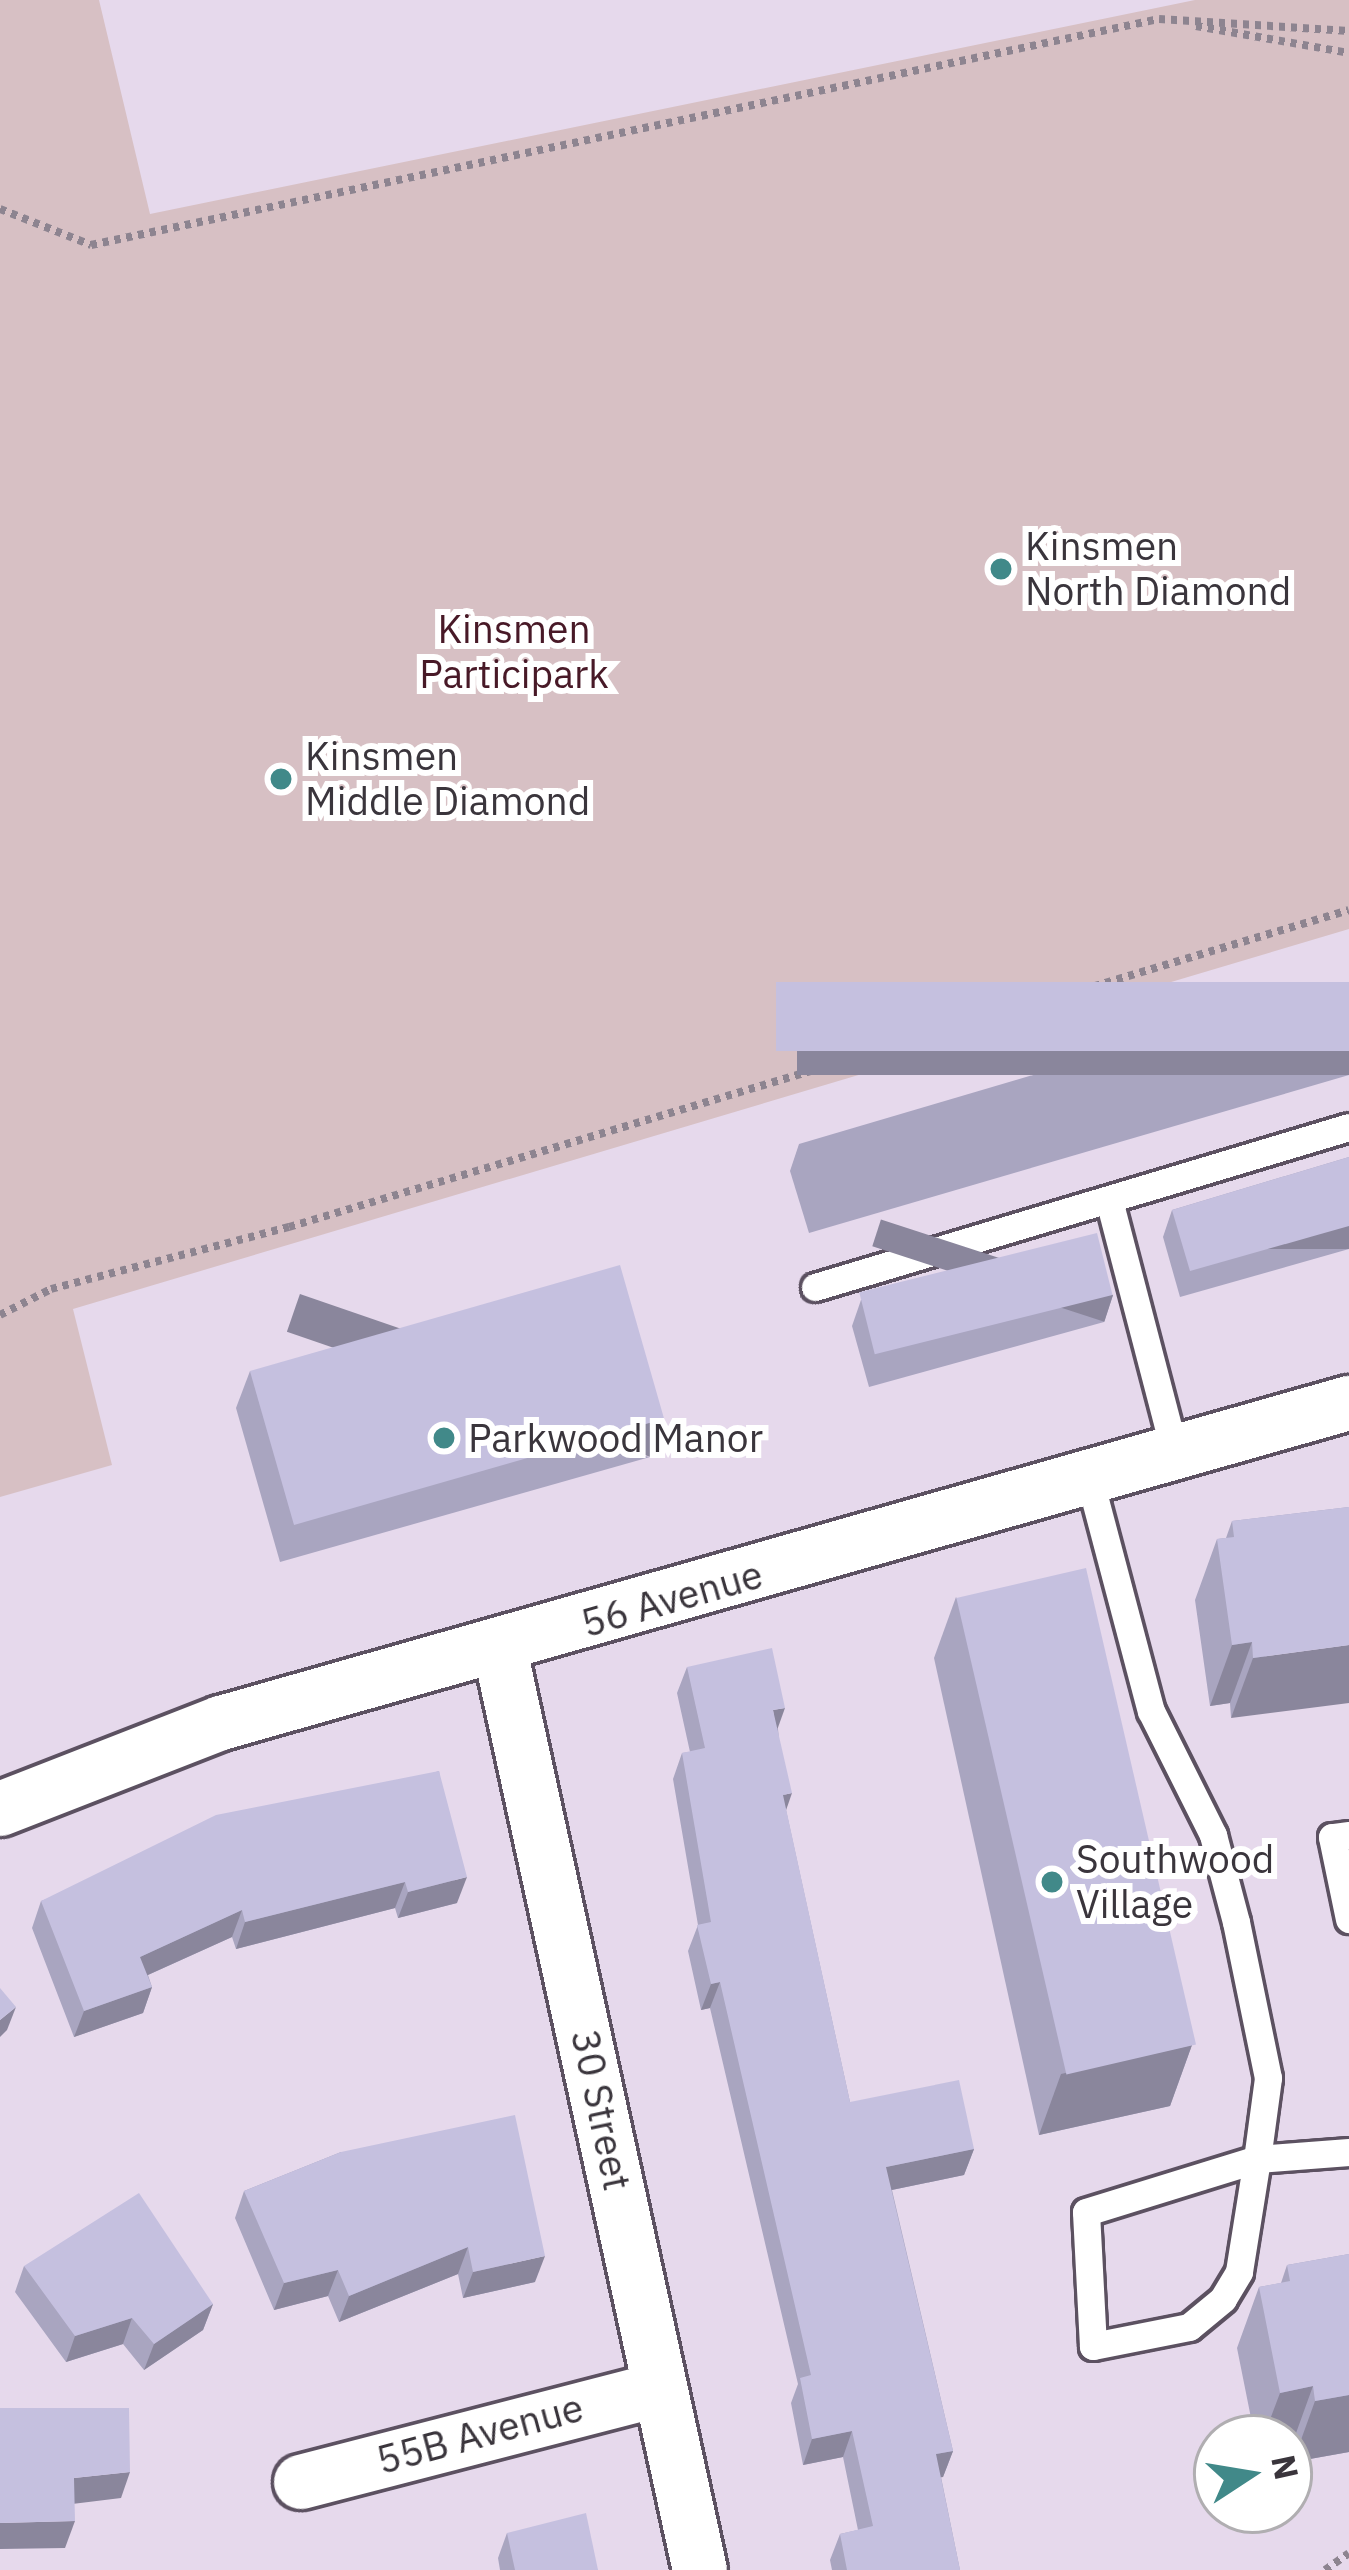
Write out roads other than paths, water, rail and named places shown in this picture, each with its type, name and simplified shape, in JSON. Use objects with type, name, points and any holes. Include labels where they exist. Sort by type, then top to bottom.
[{"type":"street","name":"56 Avenue","points":[[0,1809],[221,1723],[500,1650],[1174,1449],[1349,1403]]},
{"type":"street","name":"30 Street","points":[[500,1650],[700,2570]]},
{"type":"street","name":"55B Avenue","points":[[301,2482],[659,2389]]},
{"type":"lane","points":[[815,1287],[1349,1127]]},
{"type":"lane","points":[[1109,1200],[1174,1449]]},
{"type":"lane","points":[[1089,1477],[1151,1712],[1213,1835],[1268,2078],[1256,2159],[1239,2272],[1223,2299],[1189,2327],[1094,2346],[1086,2212],[1256,2159],[1349,2152]]},
{"type":"lane","points":[[1349,1835],[1332,1837],[1349,1919]]},
{"type":"place","name":"Kinsmen North Diamond","points":[[1001,569]]},
{"type":"place","name":"Kinsmen Middle Diamond","points":[[281,779]]},
{"type":"place","name":"Parkwood Manor","points":[[444,1438]]},
{"type":"place","name":"Southwood Village","points":[[1052,1882]]},
{"type":"park label","name":"Kinsmen Participark","points":[[514,652]]}]
